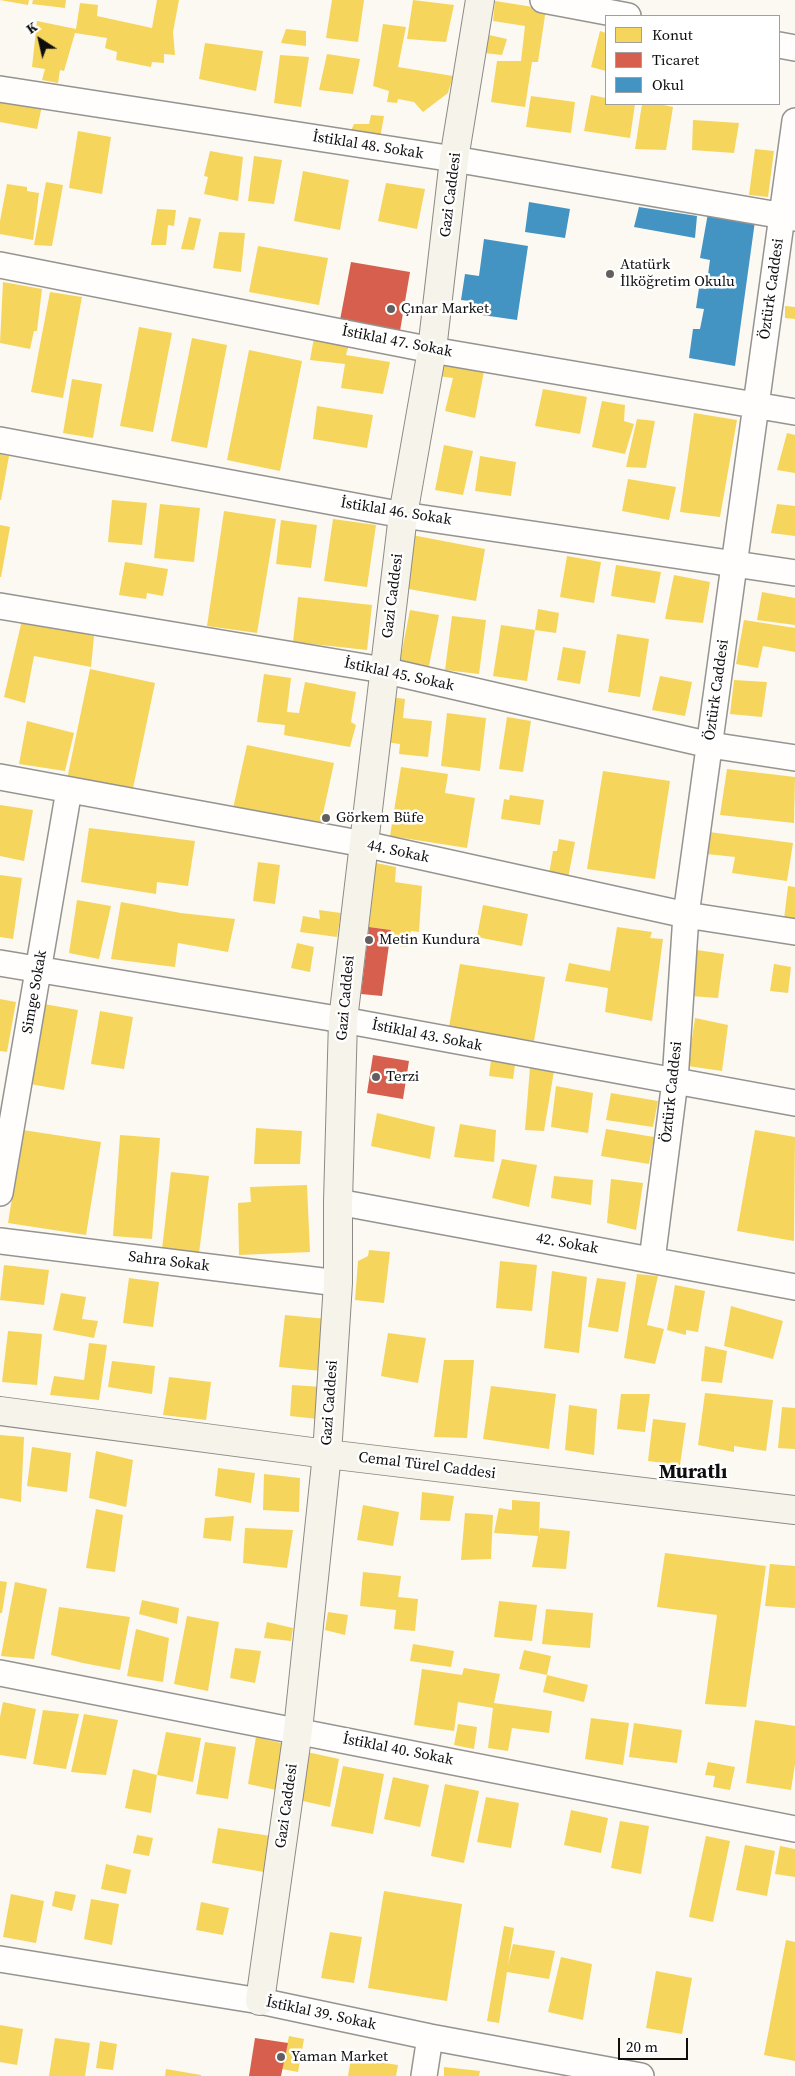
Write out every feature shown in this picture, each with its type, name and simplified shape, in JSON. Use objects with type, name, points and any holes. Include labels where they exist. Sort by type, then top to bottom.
[{"type":"street","name":"Gazi Caddesi","points":[[260,2001],[298,1730],[327,1454],[338,1283],[342,1020],[402,515],[432,350],[454,159],[480,0]]},
{"type":"street","points":[[543,0],[623,15]]},
{"type":"street","points":[[780,45],[795,48]]},
{"type":"street","name":"İstiklal 48. Sokak","points":[[0,89],[454,159],[788,217]]},
{"type":"street","name":"Öztürk Caddesi","points":[[652,1260],[675,1082],[686,915],[756,406],[788,217],[795,121]]},
{"type":"street","name":"İstiklal 47. Sokak","points":[[0,265],[432,350],[795,412]]},
{"type":"street","name":"İstiklal 46. Sokak","points":[[0,440],[402,515],[735,562],[795,573]]},
{"type":"street","name":"İstiklal 45. Sokak","points":[[0,606],[384,670],[710,745],[795,758]]},
{"type":"street","name":"44. Sokak","points":[[0,777],[364,844],[686,915],[795,932]]},
{"type":"street","name":"Simge Sokak","points":[[0,1193],[6,1118],[39,970],[69,790]]},
{"type":"street","name":"İstiklal 43. Sokak","points":[[0,963],[342,1020],[795,1103]]},
{"type":"street","name":"42. Sokak","points":[[338,1202],[795,1287]]},
{"type":"street","name":"Sahra Sokak","points":[[0,1241],[338,1283]]},
{"type":"street","name":"Cemal Türel Caddesi","points":[[0,1411],[327,1454],[795,1510]]},
{"type":"street","name":"İstiklal 40. Sokak","points":[[0,1673],[795,1829]]},
{"type":"street","name":"İstiklal 39. Sokak","points":[[0,1959],[260,2001],[430,2037],[641,2076]]},
{"type":"street","points":[[424,2076],[430,2037]]},
{"type":"building: Konut","points":[[0,0],[29,0],[28,5]]},
{"type":"building: Konut","points":[[33,0],[66,0],[65,8],[32,4]]},
{"type":"building: Konut","points":[[157,0],[179,0],[173,32],[175,55],[164,54],[164,63],[152,62],[151,67],[116,60],[117,52],[105,48],[107,38],[75,33],[64,71],[60,70],[58,83],[42,80],[45,69],[32,67],[37,21],[76,29],[80,3],[98,5],[97,16],[152,28]]},
{"type":"building: Konut","points":[[332,0],[364,0],[358,42],[326,38]]},
{"type":"building: Konut","points":[[413,0],[454,5],[446,42],[407,39]]},
{"type":"building: Konut","points":[[495,1],[546,9],[538,62],[532,62],[525,107],[491,102],[497,61],[521,61],[525,26],[493,21]]},
{"type":"building: Konut","points":[[383,24],[406,27],[398,67],[453,76],[448,93],[423,112],[414,102],[398,99],[397,103],[387,102],[389,91],[373,86]]},
{"type":"building: Konut","points":[[286,29],[306,31],[306,46],[281,43]]},
{"type":"building: Konut","points":[[600,31],[605,33],[605,71],[591,67]]},
{"type":"building: Konut","points":[[489,35],[507,39],[502,55],[484,53]]},
{"type":"building: Konut","points":[[205,43],[263,51],[256,91],[199,79]]},
{"type":"building: Konut","points":[[327,54],[360,59],[353,94],[319,90]]},
{"type":"building: Konut","points":[[280,55],[309,57],[301,107],[274,103]]},
{"type":"building: Konut","points":[[591,95],[605,98],[605,105],[635,105],[630,138],[584,131]]},
{"type":"building: Konut","points":[[0,96],[42,106],[37,129],[0,122]]},
{"type":"building: Konut","points":[[531,96],[575,102],[571,133],[526,127]]},
{"type":"building: Konut","points":[[642,105],[673,107],[666,150],[635,149]]},
{"type":"building: Konut","points":[[371,115],[384,116],[380,138],[350,133],[354,124],[369,124]]},
{"type":"building: Konut","points":[[693,120],[739,123],[734,153],[692,150]]},
{"type":"building: Konut","points":[[78,131],[111,137],[102,194],[69,188]]},
{"type":"building: Konut","points":[[755,149],[774,151],[768,197],[749,195]]},
{"type":"building: Konut","points":[[210,151],[243,157],[238,201],[204,194],[208,177],[204,176]]},
{"type":"building: Konut","points":[[254,156],[282,160],[274,204],[248,201]]},
{"type":"building: Konut","points":[[303,171],[349,180],[340,230],[294,221]]},
{"type":"building: Konut","points":[[46,182],[63,185],[52,246],[34,245]]},
{"type":"building: Konut","points":[[386,183],[425,189],[417,229],[378,221]]},
{"type":"building: Konut","points":[[7,184],[27,187],[27,191],[39,193],[33,240],[0,234],[0,221]]},
{"type":"building: Konut","points":[[157,209],[176,210],[174,226],[168,225],[166,245],[151,245]]},
{"type":"building: Konut","points":[[189,217],[201,219],[194,250],[181,249]]},
{"type":"building: Konut","points":[[219,232],[245,233],[241,272],[213,268]]},
{"type":"building: Konut","points":[[258,246],[328,258],[319,305],[249,292]]},
{"type":"building: Konut","points":[[3,282],[42,289],[37,331],[34,331],[30,349],[0,343]]},
{"type":"building: Konut","points":[[50,292],[82,297],[63,398],[31,392]]},
{"type":"building: Konut","points":[[785,306],[795,307],[795,319],[785,318]]},
{"type":"building: Konut","points":[[139,327],[172,333],[153,432],[120,426]]},
{"type":"building: Konut","points":[[315,332],[351,338],[346,355],[390,362],[383,394],[341,388],[345,364],[310,360]]},
{"type":"building: Konut","points":[[192,338],[227,345],[207,448],[171,441]]},
{"type":"building: Konut","points":[[249,350],[302,361],[280,471],[227,460]]},
{"type":"building: Konut","points":[[443,355],[484,371],[475,418],[445,411],[453,378],[438,376]]},
{"type":"building: Konut","points":[[72,379],[102,384],[93,438],[63,433]]},
{"type":"building: Konut","points":[[543,389],[587,397],[580,434],[535,426]]},
{"type":"building: Konut","points":[[602,401],[625,405],[624,421],[634,424],[625,454],[592,447]]},
{"type":"building: Konut","points":[[317,406],[373,415],[367,448],[313,439]]},
{"type":"building: Konut","points":[[694,413],[737,420],[720,517],[680,512]]},
{"type":"building: Konut","points":[[637,419],[655,421],[646,468],[626,467]]},
{"type":"building: Konut","points":[[787,433],[795,435],[795,473],[777,470]]},
{"type":"building: Konut","points":[[444,445],[473,451],[463,495],[435,490]]},
{"type":"building: Konut","points":[[0,454],[9,456],[1,500],[0,500]]},
{"type":"building: Konut","points":[[480,456],[516,462],[511,496],[475,491]]},
{"type":"building: Konut","points":[[628,479],[676,487],[669,520],[622,511]]},
{"type":"building: Konut","points":[[112,500],[147,503],[142,545],[108,542]]},
{"type":"building: Konut","points":[[160,504],[200,508],[194,562],[154,558]]},
{"type":"building: Konut","points":[[777,504],[795,506],[795,536],[771,533]]},
{"type":"building: Konut","points":[[224,511],[276,519],[257,633],[207,626]]},
{"type":"building: Konut","points":[[333,519],[376,525],[367,587],[324,581]]},
{"type":"building: Konut","points":[[281,520],[317,525],[311,568],[276,564]]},
{"type":"building: Konut","points":[[0,525],[10,527],[1,577],[0,577]]},
{"type":"building: Konut","points":[[412,535],[485,549],[476,601],[403,588]]},
{"type":"building: Konut","points":[[567,556],[601,562],[594,603],[560,597]]},
{"type":"building: Konut","points":[[125,562],[168,569],[163,596],[147,593],[146,599],[119,595]]},
{"type":"building: Konut","points":[[616,565],[661,572],[655,603],[611,596]]},
{"type":"building: Konut","points":[[674,575],[710,582],[703,623],[665,619]]},
{"type":"building: Konut","points":[[762,592],[795,598],[795,625],[757,620]]},
{"type":"building: Konut","points":[[298,597],[372,605],[367,650],[293,642]]},
{"type":"building: Konut","points":[[538,609],[559,613],[556,633],[535,630]]},
{"type":"building: Konut","points":[[410,610],[439,615],[429,666],[400,661]]},
{"type":"building: Konut","points":[[452,616],[486,620],[479,674],[445,670]]},
{"type":"building: Konut","points":[[22,620],[94,636],[91,667],[34,656],[25,703],[4,697]]},
{"type":"building: Konut","points":[[744,620],[795,628],[795,652],[763,646],[758,668],[736,664]]},
{"type":"building: Konut","points":[[501,625],[535,630],[527,681],[493,676]]},
{"type":"building: Konut","points":[[617,634],[649,639],[640,697],[608,692]]},
{"type":"building: Konut","points":[[563,647],[586,651],[580,684],[557,680]]},
{"type":"building: Konut","points":[[90,669],[155,683],[131,798],[66,784]]},
{"type":"building: Konut","points":[[264,674],[291,678],[287,712],[299,713],[305,682],[356,692],[351,722],[356,725],[350,747],[284,735],[285,725],[257,722]]},
{"type":"building: Konut","points":[[660,676],[692,682],[685,716],[652,710]]},
{"type":"building: Konut","points":[[734,680],[767,682],[762,717],[730,714]]},
{"type":"building: Konut","points":[[390,697],[405,699],[403,718],[432,721],[428,757],[399,754],[400,744],[385,742]]},
{"type":"building: Konut","points":[[447,713],[486,718],[480,771],[441,766]]},
{"type":"building: Konut","points":[[507,717],[531,721],[523,772],[499,769]]},
{"type":"building: Konut","points":[[27,721],[74,733],[65,771],[19,764]]},
{"type":"building: Konut","points":[[247,745],[334,763],[319,832],[232,813]]},
{"type":"building: Konut","points":[[401,767],[448,774],[445,793],[475,798],[467,848],[390,836]]},
{"type":"building: Konut","points":[[727,769],[795,777],[794,823],[720,815]]},
{"type":"building: Konut","points":[[603,771],[670,781],[655,879],[587,869]]},
{"type":"building: Konut","points":[[510,795],[544,800],[540,825],[501,819],[504,799],[509,800]]},
{"type":"building: Konut","points":[[0,805],[33,810],[24,861],[0,856]]},
{"type":"building: Konut","points":[[89,828],[195,841],[188,886],[157,882],[156,894],[81,882]]},
{"type":"building: Konut","points":[[709,832],[793,843],[787,881],[732,873],[735,857],[707,854]]},
{"type":"building: Konut","points":[[559,839],[575,842],[568,878],[549,874],[553,851],[557,851]]},
{"type":"building: Konut","points":[[258,862],[280,865],[275,904],[253,901]]},
{"type":"building: Konut","points":[[376,863],[396,867],[395,882],[422,886],[419,932],[411,931],[407,947],[389,945],[391,930],[369,927]]},
{"type":"building: Konut","points":[[0,875],[22,878],[13,939],[0,937]]},
{"type":"building: Konut","points":[[788,886],[795,887],[795,921],[784,919]]},
{"type":"building: Konut","points":[[77,900],[111,906],[99,959],[69,953]]},
{"type":"building: Konut","points":[[121,902],[181,913],[235,919],[228,952],[178,943],[175,967],[111,959]]},
{"type":"building: Konut","points":[[483,905],[528,914],[522,946],[477,937]]},
{"type":"building: Konut","points":[[319,910],[341,913],[337,937],[300,932],[303,916],[320,919]]},
{"type":"building: Konut","points":[[617,927],[652,932],[650,938],[663,939],[652,1021],[605,1012],[608,988],[565,981],[569,963],[610,971]]},
{"type":"building: Konut","points":[[297,943],[314,947],[310,972],[291,968]]},
{"type":"building: Konut","points":[[697,950],[724,954],[718,998],[690,996]]},
{"type":"building: Konut","points":[[460,964],[545,977],[534,1041],[449,1027]]},
{"type":"building: Konut","points":[[774,964],[791,967],[788,993],[770,991]]},
{"type":"building: Konut","points":[[0,999],[16,1002],[7,1052],[0,1051]]},
{"type":"building: Konut","points":[[44,1004],[78,1010],[64,1090],[30,1084]]},
{"type":"building: Konut","points":[[100,1011],[133,1017],[124,1069],[91,1064]]},
{"type":"building: Konut","points":[[695,1018],[728,1025],[722,1071],[688,1066]]},
{"type":"building: Konut","points":[[491,1061],[515,1065],[513,1079],[489,1076]]},
{"type":"building: Konut","points":[[530,1067],[554,1071],[544,1131],[525,1130]]},
{"type":"building: Konut","points":[[556,1086],[593,1093],[588,1133],[551,1127]]},
{"type":"building: Konut","points":[[611,1093],[658,1101],[653,1127],[606,1120]]},
{"type":"building: Konut","points":[[377,1113],[435,1127],[430,1159],[371,1146]]},
{"type":"building: Konut","points":[[460,1124],[496,1130],[494,1162],[454,1157]]},
{"type":"building: Konut","points":[[256,1128],[302,1131],[300,1164],[254,1164]]},
{"type":"building: Konut","points":[[606,1129],[654,1137],[649,1164],[601,1156]]},
{"type":"building: Konut","points":[[23,1130],[101,1142],[86,1235],[8,1223]]},
{"type":"building: Konut","points":[[755,1130],[795,1137],[794,1241],[737,1231]]},
{"type":"building: Konut","points":[[120,1135],[160,1138],[152,1239],[113,1236]]},
{"type":"building: Konut","points":[[502,1159],[537,1165],[529,1207],[492,1198]]},
{"type":"building: Konut","points":[[171,1172],[209,1176],[199,1253],[162,1249]]},
{"type":"building: Konut","points":[[554,1176],[593,1180],[591,1205],[551,1198]]},
{"type":"building: Konut","points":[[611,1179],[643,1183],[636,1230],[607,1223]]},
{"type":"building: Konut","points":[[307,1185],[310,1252],[239,1255],[238,1203],[251,1202],[250,1187]]},
{"type":"building: Konut","points":[[369,1250],[390,1252],[384,1303],[355,1300],[358,1261],[368,1256]]},
{"type":"building: Konut","points":[[500,1261],[537,1265],[532,1311],[496,1308]]},
{"type":"building: Konut","points":[[4,1265],[49,1270],[44,1305],[0,1300]]},
{"type":"building: Konut","points":[[552,1271],[587,1277],[579,1353],[544,1348]]},
{"type":"building: Konut","points":[[637,1274],[658,1276],[647,1325],[664,1329],[655,1364],[624,1358]]},
{"type":"building: Konut","points":[[129,1278],[159,1282],[153,1327],[123,1323]]},
{"type":"building: Konut","points":[[597,1278],[626,1282],[618,1332],[588,1327]]},
{"type":"building: Konut","points":[[675,1285],[705,1291],[698,1332],[686,1330],[686,1335],[667,1330]]},
{"type":"building: Konut","points":[[61,1293],[86,1297],[82,1319],[98,1321],[94,1338],[53,1330]]},
{"type":"building: Konut","points":[[731,1306],[783,1321],[773,1359],[724,1346]]},
{"type":"building: Konut","points":[[285,1315],[327,1319],[322,1371],[279,1367]]},
{"type":"building: Konut","points":[[8,1331],[42,1334],[37,1385],[2,1382]]},
{"type":"building: Konut","points":[[388,1333],[426,1338],[418,1383],[381,1376]]},
{"type":"building: Konut","points":[[89,1343],[107,1345],[99,1400],[50,1395],[54,1376],[84,1380]]},
{"type":"building: Konut","points":[[705,1346],[727,1351],[722,1383],[701,1381]]},
{"type":"building: Konut","points":[[444,1360],[474,1360],[467,1438],[434,1437]]},
{"type":"building: Konut","points":[[112,1361],[155,1366],[152,1394],[108,1387]]},
{"type":"building: Konut","points":[[169,1377],[211,1382],[206,1420],[163,1415]]},
{"type":"building: Konut","points":[[292,1385],[322,1387],[318,1419],[290,1416]]},
{"type":"building: Konut","points":[[491,1386],[556,1394],[549,1449],[483,1439]]},
{"type":"building: Konut","points":[[705,1393],[773,1400],[766,1451],[734,1446],[734,1452],[698,1445]]},
{"type":"building: Konut","points":[[621,1394],[650,1394],[645,1432],[617,1429]]},
{"type":"building: Konut","points":[[569,1405],[597,1409],[594,1455],[565,1450]]},
{"type":"building: Konut","points":[[782,1407],[795,1408],[795,1449],[778,1448]]},
{"type":"building: Konut","points":[[653,1419],[686,1423],[680,1465],[648,1461]]},
{"type":"building: Konut","points":[[0,1435],[24,1437],[21,1502],[0,1498]]},
{"type":"building: Konut","points":[[32,1447],[71,1453],[67,1492],[27,1486]]},
{"type":"building: Konut","points":[[96,1451],[133,1460],[126,1507],[89,1498]]},
{"type":"building: Konut","points":[[218,1468],[255,1473],[251,1503],[215,1496]]},
{"type":"building: Konut","points":[[264,1474],[300,1478],[299,1512],[263,1510]]},
{"type":"building: Konut","points":[[422,1492],[454,1496],[450,1521],[420,1520]]},
{"type":"building: Konut","points":[[512,1500],[540,1502],[539,1535],[540,1528],[570,1531],[566,1569],[532,1567],[538,1536],[494,1533],[499,1508],[512,1510]]},
{"type":"building: Konut","points":[[363,1505],[399,1512],[393,1546],[357,1540]]},
{"type":"building: Konut","points":[[96,1509],[123,1515],[115,1572],[86,1568]]},
{"type":"building: Konut","points":[[465,1513],[493,1515],[491,1559],[461,1560]]},
{"type":"building: Konut","points":[[234,1516],[231,1541],[203,1538],[205,1518]]},
{"type":"building: Konut","points":[[245,1528],[293,1530],[287,1568],[243,1563]]},
{"type":"building: Konut","points":[[665,1553],[766,1566],[746,1707],[705,1704],[717,1615],[657,1607]]},
{"type":"building: Konut","points":[[770,1564],[795,1566],[795,1608],[765,1606]]},
{"type":"building: Konut","points":[[363,1572],[401,1576],[398,1597],[418,1599],[415,1631],[394,1629],[396,1610],[360,1606]]},
{"type":"building: Konut","points":[[0,1581],[7,1582],[2,1613],[0,1613]]},
{"type":"building: Konut","points":[[15,1582],[47,1589],[34,1659],[1,1656]]},
{"type":"building: Konut","points":[[142,1600],[179,1608],[177,1624],[139,1614]]},
{"type":"building: Konut","points":[[499,1601],[537,1605],[532,1641],[494,1637]]},
{"type":"building: Konut","points":[[59,1607],[130,1617],[120,1670],[51,1655]]},
{"type":"building: Konut","points":[[546,1609],[593,1613],[590,1648],[542,1644]]},
{"type":"building: Konut","points":[[328,1612],[348,1615],[345,1635],[325,1630]]},
{"type":"building: Konut","points":[[187,1616],[219,1622],[208,1691],[174,1684]]},
{"type":"building: Konut","points":[[267,1622],[293,1628],[291,1641],[264,1638]]},
{"type":"building: Konut","points":[[136,1629],[169,1638],[163,1682],[127,1676]]},
{"type":"building: Konut","points":[[413,1644],[454,1651],[451,1667],[410,1661]]},
{"type":"building: Konut","points":[[235,1648],[261,1651],[255,1683],[230,1678]]},
{"type":"building: Konut","points":[[524,1650],[551,1656],[547,1675],[519,1669]]},
{"type":"building: Konut","points":[[464,1668],[500,1674],[494,1703],[552,1711],[549,1733],[512,1728],[508,1751],[488,1748],[493,1708],[458,1702],[454,1731],[414,1725],[422,1669],[462,1675]]},
{"type":"building: Konut","points":[[547,1675],[588,1685],[584,1702],[543,1692]]},
{"type":"building: Konut","points":[[3,1702],[36,1709],[26,1759],[0,1755],[0,1717]]},
{"type":"building: Konut","points":[[43,1710],[79,1714],[66,1769],[33,1764]]},
{"type":"building: Konut","points":[[84,1714],[118,1720],[106,1775],[71,1772]]},
{"type":"building: Konut","points":[[591,1718],[629,1723],[623,1765],[585,1759]]},
{"type":"building: Konut","points":[[755,1720],[795,1726],[795,1764],[791,1790],[746,1783]]},
{"type":"building: Konut","points":[[634,1723],[682,1730],[677,1763],[629,1757]]},
{"type":"building: Konut","points":[[458,1724],[477,1727],[474,1749],[454,1745]]},
{"type":"building: Konut","points":[[166,1732],[201,1738],[193,1782],[157,1775]]},
{"type":"building: Konut","points":[[256,1737],[289,1745],[281,1791],[248,1784]]},
{"type":"building: Konut","points":[[205,1742],[236,1747],[228,1799],[196,1794]]},
{"type":"building: Konut","points":[[307,1752],[339,1759],[330,1807],[298,1800]]},
{"type":"building: Konut","points":[[708,1762],[735,1767],[730,1790],[713,1787],[715,1776],[705,1775]]},
{"type":"building: Konut","points":[[343,1766],[384,1774],[373,1834],[331,1826]]},
{"type":"building: Konut","points":[[133,1769],[157,1775],[151,1813],[125,1808]]},
{"type":"building: Konut","points":[[393,1777],[429,1785],[420,1827],[384,1819]]},
{"type":"building: Konut","points":[[445,1784],[479,1791],[464,1863],[431,1856]]},
{"type":"building: Konut","points":[[486,1797],[519,1803],[511,1848],[477,1842]]},
{"type":"building: Konut","points":[[571,1810],[608,1818],[601,1853],[564,1845]]},
{"type":"building: Konut","points":[[620,1821],[649,1826],[641,1874],[611,1868]]},
{"type":"building: Konut","points":[[218,1828],[271,1836],[264,1872],[212,1863]]},
{"type":"building: Konut","points":[[137,1835],[153,1838],[149,1856],[133,1853]]},
{"type":"building: Konut","points":[[706,1836],[730,1841],[713,1922],[689,1917]]},
{"type":"building: Konut","points":[[745,1845],[775,1851],[767,1896],[736,1890]]},
{"type":"building: Konut","points":[[780,1846],[795,1849],[795,1877],[775,1874]]},
{"type":"building: Konut","points":[[106,1864],[131,1870],[126,1894],[101,1889]]},
{"type":"building: Konut","points":[[55,1891],[76,1895],[72,1911],[52,1906]]},
{"type":"building: Konut","points":[[384,1891],[462,1904],[447,2001],[368,1988]]},
{"type":"building: Konut","points":[[11,1894],[44,1901],[36,1943],[3,1937]]},
{"type":"building: Konut","points":[[91,1899],[119,1904],[112,1945],[84,1939]]},
{"type":"building: Konut","points":[[201,1902],[229,1908],[223,1935],[196,1930]]},
{"type":"building: Konut","points":[[504,1926],[514,1928],[508,1965],[513,1944],[555,1951],[549,1979],[507,1972],[499,2023],[487,2021]]},
{"type":"building: Konut","points":[[330,1932],[362,1937],[354,1983],[321,1978]]},
{"type":"building: Konut","points":[[786,1940],[795,1942],[795,2061],[764,2055]]},
{"type":"building: Konut","points":[[561,1957],[592,1964],[583,2020],[548,2012]]},
{"type":"building: Konut","points":[[656,1971],[692,1978],[682,2034],[646,2028]]},
{"type":"building: Konut","points":[[0,2025],[23,2029],[17,2065],[0,2062]]},
{"type":"building: Konut","points":[[289,2036],[304,2039],[298,2072],[282,2069]]},
{"type":"building: Konut","points":[[55,2038],[90,2043],[85,2076],[49,2076]]},
{"type":"building: Konut","points":[[100,2041],[117,2044],[113,2070],[96,2068]]},
{"type":"building: Konut","points":[[351,2058],[398,2065],[396,2076],[348,2076]]},
{"type":"building: Konut","points":[[444,2067],[480,2071],[479,2076],[444,2076]]},
{"type":"building: Konut","points":[[166,2069],[201,2075],[201,2076],[165,2076]]},
{"type":"building: Ticaret","points":[[351,262],[410,272],[400,331],[340,320]]},
{"type":"building: Ticaret","points":[[369,927],[391,930],[382,996],[361,994]]},
{"type":"building: Ticaret","points":[[373,1055],[409,1061],[403,1099],[367,1093]]},
{"type":"building: Ticaret","points":[[255,2038],[288,2043],[281,2076],[249,2076]]},
{"type":"building: Okul","points":[[529,202],[570,209],[565,238],[525,232]]},
{"type":"building: Okul","points":[[639,207],[697,216],[695,238],[634,227]]},
{"type":"building: Okul","points":[[708,213],[755,221],[735,366],[689,358],[693,329],[700,329],[704,309],[696,308],[699,288],[706,289],[710,260],[700,258]]},
{"type":"building: Okul","points":[[484,239],[528,246],[517,320],[468,313],[470,301],[461,300],[465,274],[479,276]]},
{"type":"place","name":"Atatürk İlköğretim Okulu","points":[[610,274]]},
{"type":"place","name":"Çınar Market","points":[[391,309]]},
{"type":"place","name":"Görkem Büfe","points":[[326,818]]},
{"type":"place","name":"Metin Kundura","points":[[369,940]]},
{"type":"place","name":"Terzi","points":[[376,1077]]},
{"type":"place","name":"Yaman Market","points":[[281,2057]]},
{"type":"district","name":"Muratlı","points":[[693,1473]]}]
